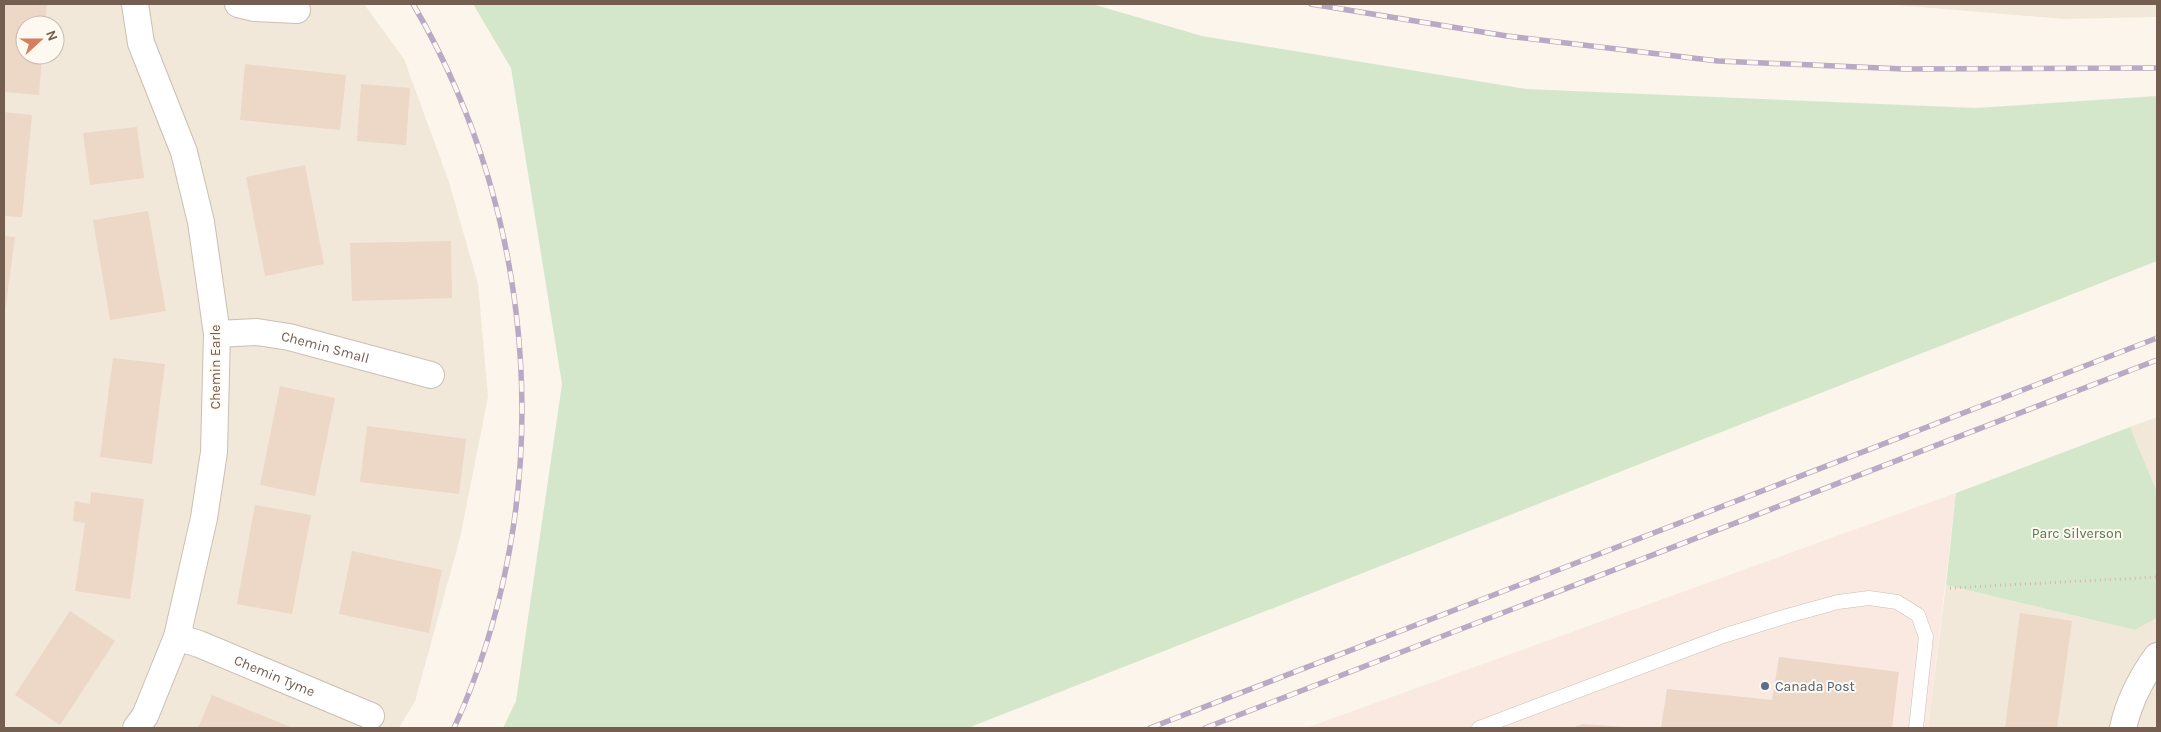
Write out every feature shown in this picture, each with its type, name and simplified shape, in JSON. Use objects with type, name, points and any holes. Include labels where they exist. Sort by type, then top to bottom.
[{"type":"street","name":"Chemin Earle","points":[[135,4],[141,43],[184,152],[201,222],[217,334],[214,452],[202,527],[176,637],[146,716],[136,728]]},
{"type":"street","points":[[238,4],[254,8],[297,10]]},
{"type":"street","name":"Chemin Small","points":[[217,334],[257,332],[289,337],[431,375]]},
{"type":"street","name":"Chemin Tyme","points":[[176,637],[199,644],[371,716]]},
{"type":"street","points":[[2123,728],[2127,712],[2143,675],[2157,656]]},
{"type":"lane","points":[[1479,728],[1723,636],[1838,602],[1869,598],[1896,602],[1918,616],[1926,636],[1916,728]]},
{"type":"path","points":[[1950,588],[2157,577]]},
{"type":"shaded area","points":[[4,4],[364,4],[404,59],[449,182],[478,284],[488,397],[460,538],[415,701],[399,728],[4,728]]},
{"type":"shaded area","points":[[1884,4],[2157,4],[2157,17],[2065,19]]},
{"type":"shaded area","points":[[2157,417],[2157,492],[2130,427]]},
{"type":"shaded area","points":[[1956,493],[1928,728],[1306,728]]},
{"type":"shaded area","points":[[1946,585],[2135,630],[2157,618],[2157,728],[1928,728]]},
{"type":"green space","points":[[473,4],[1092,4],[1202,36],[1526,89],[1976,108],[2157,96],[2157,261],[968,728],[503,728],[516,701],[562,384],[511,68]]},
{"type":"green space","name":"Parc Silverson","points":[[2130,427],[2157,492],[2157,618],[2135,630],[1946,585],[1956,493]]},
{"type":"building","points":[[4,4],[47,4],[46,15],[15,15],[15,65],[41,65],[39,95],[4,92]]},
{"type":"building","points":[[245,64],[346,75],[340,130],[240,120]]},
{"type":"building","points":[[361,84],[410,88],[406,145],[357,141]]},
{"type":"building","points":[[4,112],[32,115],[22,217],[4,216]]},
{"type":"building","points":[[137,127],[144,178],[90,185],[83,133]]},
{"type":"building","points":[[305,165],[324,264],[265,276],[246,177]]},
{"type":"building","points":[[148,211],[166,311],[110,320],[93,220]]},
{"type":"building","points":[[4,236],[15,237],[5,312],[4,312]]},
{"type":"building","points":[[451,241],[452,298],[352,301],[350,243]]},
{"type":"building","points":[[113,358],[165,364],[152,464],[100,457]]},
{"type":"building","points":[[280,386],[335,398],[315,496],[260,485]]},
{"type":"building","points":[[367,426],[466,439],[459,494],[360,482]]},
{"type":"building","points":[[91,492],[144,499],[130,599],[75,591],[85,523],[73,521],[75,501],[90,504]]},
{"type":"building","points":[[255,505],[311,515],[292,614],[237,604]]},
{"type":"building","points":[[352,551],[442,570],[429,633],[339,614]]},
{"type":"building","points":[[70,611],[115,641],[60,725],[15,695]]},
{"type":"building","points":[[2020,613],[2072,621],[2057,728],[2005,728]]},
{"type":"building","points":[[1779,657],[1899,672],[1892,728],[1661,728],[1667,689],[1772,700]]},
{"type":"building","points":[[212,695],[293,728],[198,728]]},
{"type":"building","points":[[1583,724],[1625,727],[1625,728],[1572,728]]},
{"type":"railway","points":[[413,4],[456,88],[488,176],[509,268],[520,361],[521,455],[510,549],[488,640],[454,728]]},
{"type":"railway","points":[[1311,4],[1507,36],[1718,61],[1904,69],[2157,68]]},
{"type":"railway","points":[[1150,728],[2157,338]]},
{"type":"railway","points":[[1205,728],[2157,360]]},
{"type":"place","name":"Canada Post","points":[[1765,686]]}]
